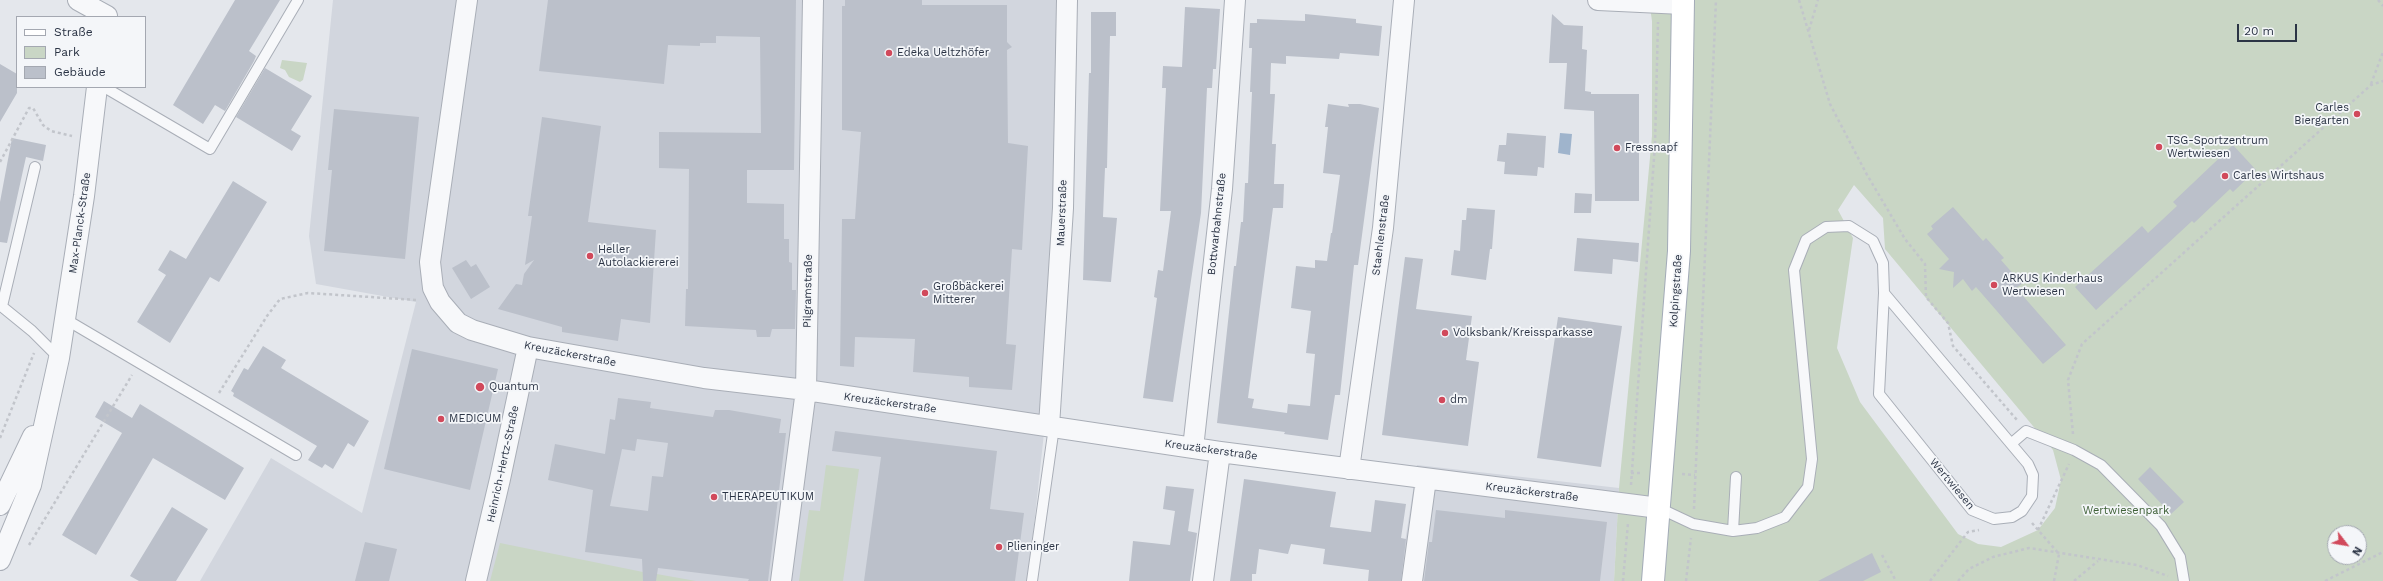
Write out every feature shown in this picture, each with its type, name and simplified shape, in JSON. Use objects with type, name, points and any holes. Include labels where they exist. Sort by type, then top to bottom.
[{"type":"main road","name":"Kolpingstraße","points":[[1653,581],[1679,251],[1683,2]]},
{"type":"street","points":[[78,0],[107,11]]},
{"type":"street","name":"Kreuzäckerstraße","points":[[467,0],[430,262],[433,288],[440,302],[458,323],[489,336],[528,347],[704,378],[806,390],[1220,452],[1659,508]]},
{"type":"street","name":"Pilgramstraße","points":[[781,581],[806,390],[813,0]]},
{"type":"street","name":"Mauerstraße","points":[[1051,427],[1063,208],[1067,0]]},
{"type":"street","name":"Bottwarbahnstraße","points":[[1193,448],[1222,189],[1235,0]]},
{"type":"street","name":"Staehlenstraße","points":[[1349,469],[1383,228],[1404,0]]},
{"type":"street","points":[[1598,0],[1658,3],[1683,2]]},
{"type":"street","name":"Max-Planck-Straße","points":[[0,560],[31,485],[50,392],[59,358],[84,196],[98,88]]},
{"type":"street","name":"Heinrich-Hertz-Straße","points":[[476,581],[528,347]]},
{"type":"street","name":"Max-Planck-Straße","points":[[0,505],[26,453],[50,392]]},
{"type":"street","points":[[1204,581],[1220,452]]},
{"type":"street","points":[[1412,581],[1426,479]]},
{"type":"lane","points":[[106,88],[210,149],[298,0]]},
{"type":"lane","points":[[35,167],[1,305],[40,338],[59,358]]},
{"type":"lane","name":"Wertwiesen","points":[[1659,508],[1693,524],[1733,531],[1757,528],[1785,517],[1808,487],[1812,460],[1794,270],[1806,240],[1826,228],[1849,226],[1873,241],[1883,263],[1884,293],[1879,394],[1972,510],[1994,519],[2012,517],[2022,511]]},
{"type":"lane","points":[[1884,293],[2012,443],[2028,464],[2033,475],[2032,496],[2022,511]]},
{"type":"lane","points":[[65,318],[296,455]]},
{"type":"lane","points":[[1032,581],[1051,427]]},
{"type":"lane","points":[[2012,443],[2026,431],[2074,450],[2101,465],[2161,526],[2180,557],[2179,580]]},
{"type":"lane","points":[[1733,531],[1736,477]]},
{"type":"path","points":[[1686,581],[1693,524],[1716,0]]},
{"type":"path","points":[[1799,0],[1830,104],[1866,174],[1906,239],[1925,264],[1926,297],[1948,323],[1953,346],[2026,431]]},
{"type":"path","points":[[1809,30],[1818,0]]},
{"type":"path","points":[[2378,0],[2383,6]]},
{"type":"path","points":[[1623,581],[1655,144],[1658,3]]},
{"type":"path","points":[[2371,85],[2383,52]]},
{"type":"path","points":[[2038,530],[2066,472],[2074,450],[2068,380],[2082,344],[2371,85],[2383,81]]},
{"type":"path","points":[[0,162],[29,108],[33,108],[43,125],[51,131],[73,137]]},
{"type":"path","points":[[72,144],[74,130]]},
{"type":"path","points":[[212,404],[267,316],[280,299],[308,293],[440,302]]},
{"type":"path","points":[[0,438],[40,338]]},
{"type":"path","points":[[26,551],[140,362]]},
{"type":"path","points":[[2022,511],[2059,554]]},
{"type":"path","points":[[2026,525],[2033,524]]},
{"type":"path","points":[[1930,581],[1968,532],[1983,530]]},
{"type":"path","points":[[1958,581],[1969,569],[1993,557],[2029,548],[2098,561],[2137,565],[2179,580]]},
{"type":"path","points":[[2325,581],[2383,552]]},
{"type":"path","points":[[2054,581],[2059,554]]},
{"type":"path","points":[[1882,555],[1896,581]]},
{"type":"path","points":[[2074,581],[2098,561]]},
{"type":"shaded area","points":[[333,0],[1059,0],[1048,396],[1028,581],[200,581],[271,458],[362,513],[416,302],[316,284],[309,236]]},
{"type":"shaded area","points":[[1417,465],[1619,488],[1614,581],[1399,581]]},
{"type":"green space","name":"Wertwiesenpark","points":[[1649,0],[2383,0],[2383,581],[1614,581],[1619,488],[1652,136],[1652,21]],"holes":[[[1854,185],[1883,218],[1885,249],[2053,450],[2061,480],[2055,508],[2038,530],[2001,547],[1978,544],[1958,534],[1860,402],[1837,348],[1853,238],[1838,210]]]},
{"type":"green space","points":[[282,60],[307,63],[303,80],[300,82],[289,77],[285,70],[280,68]]},
{"type":"green space","points":[[826,465],[859,469],[843,581],[799,581],[809,510],[820,511]]},
{"type":"green space","points":[[500,543],[643,572],[643,581],[490,581]]},
{"type":"green space","points":[[651,573],[696,581],[650,581]]},
{"type":"water","points":[[1560,133],[1572,134],[1570,155],[1558,153]]},
{"type":"building","points":[[235,0],[280,0],[249,51],[256,56],[254,61],[225,111],[215,105],[203,124],[173,105]]},
{"type":"building","points":[[548,0],[796,0],[794,170],[747,170],[747,203],[784,204],[784,239],[789,239],[789,262],[792,263],[792,290],[796,290],[795,329],[772,329],[770,337],[757,337],[756,330],[685,326],[686,289],[688,289],[689,169],[659,168],[659,132],[761,133],[760,37],[716,36],[716,43],[700,43],[700,46],[668,45],[664,84],[539,71]]},
{"type":"building","points":[[845,0],[922,0],[922,5],[1007,5],[1007,42],[1012,47],[1007,50],[1008,143],[1028,146],[1022,250],[1012,249],[1006,344],[1016,345],[1012,390],[969,387],[969,377],[913,372],[915,339],[855,337],[854,367],[840,366],[842,219],[855,219],[861,132],[842,130],[842,6],[845,6]]},
{"type":"building","points":[[1185,7],[1220,9],[1216,69],[1213,69],[1212,88],[1207,88],[1201,213],[1173,402],[1143,398],[1157,298],[1154,297],[1158,270],[1163,271],[1171,211],[1160,211],[1166,88],[1162,88],[1163,66],[1182,67]]},
{"type":"building","points":[[1091,12],[1116,12],[1116,36],[1110,36],[1107,168],[1105,168],[1103,217],[1117,218],[1111,282],[1083,280],[1089,73],[1091,73]]},
{"type":"building","points":[[1305,14],[1356,19],[1356,23],[1382,26],[1379,56],[1340,53],[1339,59],[1286,56],[1286,64],[1271,63],[1270,94],[1275,94],[1272,144],[1276,144],[1274,184],[1284,184],[1283,208],[1273,208],[1248,398],[1254,399],[1252,408],[1287,413],[1288,404],[1310,406],[1315,354],[1306,353],[1311,311],[1291,308],[1296,266],[1315,268],[1315,260],[1327,261],[1340,175],[1323,173],[1328,127],[1325,127],[1328,104],[1349,107],[1348,104],[1360,104],[1379,108],[1358,265],[1354,265],[1340,395],[1335,395],[1328,440],[1284,434],[1285,432],[1217,423],[1234,266],[1236,266],[1241,222],[1243,222],[1245,183],[1248,183],[1252,92],[1250,92],[1252,48],[1249,48],[1250,23],[1257,23],[1257,19],[1305,21]]},
{"type":"building","name":"Fressnapf","points":[[1552,14],[1564,25],[1583,26],[1582,49],[1587,50],[1585,91],[1591,92],[1591,94],[1639,94],[1639,201],[1595,201],[1594,111],[1564,109],[1567,63],[1549,63]]},
{"type":"building","points":[[0,64],[16,73],[17,93],[0,122]]},
{"type":"building","points":[[265,68],[312,96],[291,130],[301,136],[292,151],[236,117]]},
{"type":"building","points":[[334,109],[419,117],[405,259],[324,251],[332,170],[328,170]]},
{"type":"building","name":"Heller Autolackiererei","points":[[542,117],[601,126],[588,222],[656,230],[650,323],[621,319],[618,341],[562,332],[562,327],[498,309],[516,284],[522,285],[524,274],[534,260],[525,265],[532,216],[528,216]]},
{"type":"building","points":[[1507,133],[1546,136],[1544,168],[1538,167],[1537,176],[1504,174],[1505,162],[1497,161],[1499,145],[1506,145]]},
{"type":"building","points":[[12,138],[46,145],[43,161],[26,157],[7,243],[0,242],[0,202]]},
{"type":"building","points":[[2233,145],[2256,170],[2233,192],[2230,189],[2194,223],[2192,221],[2096,310],[2075,287],[2142,226],[2148,233],[2177,206],[2173,202]]},
{"type":"building","points":[[233,181],[267,202],[219,282],[210,277],[170,343],[137,322],[166,275],[158,270],[170,250],[186,259]]},
{"type":"building","points":[[1575,193],[1592,194],[1591,213],[1574,213]]},
{"type":"building","name":"ARKUS Kinderhaus Wertwiesen","points":[[1953,207],[1983,241],[1986,238],[2004,258],[2001,260],[2022,284],[2016,288],[2066,345],[2043,364],[1976,287],[1972,291],[1963,279],[1953,288],[1954,272],[1939,269],[1949,259],[1927,234],[1933,229],[1931,226]]},
{"type":"building","points":[[1467,208],[1495,210],[1492,249],[1490,249],[1486,280],[1451,275],[1454,250],[1460,251],[1462,220],[1466,220]]},
{"type":"building","points":[[1577,238],[1639,243],[1638,262],[1613,259],[1612,274],[1574,271]]},
{"type":"building","points":[[1405,257],[1423,259],[1416,309],[1472,316],[1466,360],[1479,362],[1468,446],[1382,435]]},
{"type":"building","points":[[466,260],[471,267],[476,264],[490,287],[471,299],[452,268]]},
{"type":"building","points":[[1558,317],[1622,326],[1601,467],[1537,458]]},
{"type":"building","points":[[263,346],[286,360],[281,368],[369,421],[354,447],[348,443],[333,469],[325,464],[322,468],[308,460],[317,446],[233,396],[234,393],[231,391],[244,368],[248,370]]},
{"type":"building","name":"MEDICUM","points":[[412,349],[498,369],[470,490],[384,469]]},
{"type":"building","points":[[618,398],[651,402],[650,408],[713,417],[715,410],[729,410],[781,419],[779,433],[786,433],[768,581],[748,581],[749,579],[658,568],[656,581],[643,581],[642,559],[585,552],[593,490],[548,480],[555,444],[605,454],[610,419],[615,420]],"holes":[[[637,439],[668,443],[663,477],[652,476],[648,511],[610,506],[622,449],[635,451]]]},
{"type":"building","points":[[104,401],[132,418],[140,404],[244,468],[225,500],[153,458],[96,555],[62,535],[122,433],[95,417]]},
{"type":"building","points":[[835,431],[997,451],[990,509],[1024,513],[1015,581],[864,581],[881,457],[832,451]]},
{"type":"building","points":[[2150,467],[2184,502],[2171,514],[2138,479]]},
{"type":"building","points":[[1244,479],[1336,492],[1330,527],[1371,532],[1375,500],[1406,504],[1401,538],[1406,539],[1401,581],[1368,581],[1369,570],[1323,564],[1325,549],[1291,544],[1288,554],[1259,549],[1256,574],[1252,574],[1252,581],[1230,581]]},
{"type":"building","points":[[1166,486],[1194,489],[1188,531],[1197,533],[1190,581],[1129,581],[1133,541],[1170,545],[1175,511],[1163,509]]},
{"type":"building","points":[[172,507],[208,529],[176,581],[139,581],[130,576]]},
{"type":"building","points":[[1436,510],[1505,518],[1505,510],[1607,522],[1600,581],[1424,581],[1429,542],[1432,542]]},
{"type":"building","points":[[365,542],[397,549],[389,581],[355,581]]},
{"type":"building","points":[[1872,553],[1881,572],[1863,581],[1818,581]]},
{"type":"place","name":"Edeka Ueltzhöfer","points":[[889,53]]},
{"type":"place","name":"Carles Biergarten","points":[[2357,114]]},
{"type":"place","name":"TSG-Sportzentrum Wertwiesen","points":[[2159,147]]},
{"type":"place","name":"Fressnapf","points":[[1617,148]]},
{"type":"place","name":"Carles Wirtshaus","points":[[2225,176]]},
{"type":"place","name":"Heller Autolackiererei","points":[[590,256]]},
{"type":"place","name":"ARKUS Kinderhaus Wertwiesen","points":[[1994,285]]},
{"type":"place","name":"Großbäckerei Mitterer","points":[[925,293]]},
{"type":"place","name":"Volksbank/Kreissparkasse","points":[[1445,333]]},
{"type":"place","name":"Quantum","points":[[480,387]]},
{"type":"place","name":"dm","points":[[1442,400]]},
{"type":"place","name":"MEDICUM","points":[[441,419]]},
{"type":"place","name":"THERAPEUTIKUM","points":[[714,497]]},
{"type":"place","name":"Plieninger","points":[[999,547]]}]
